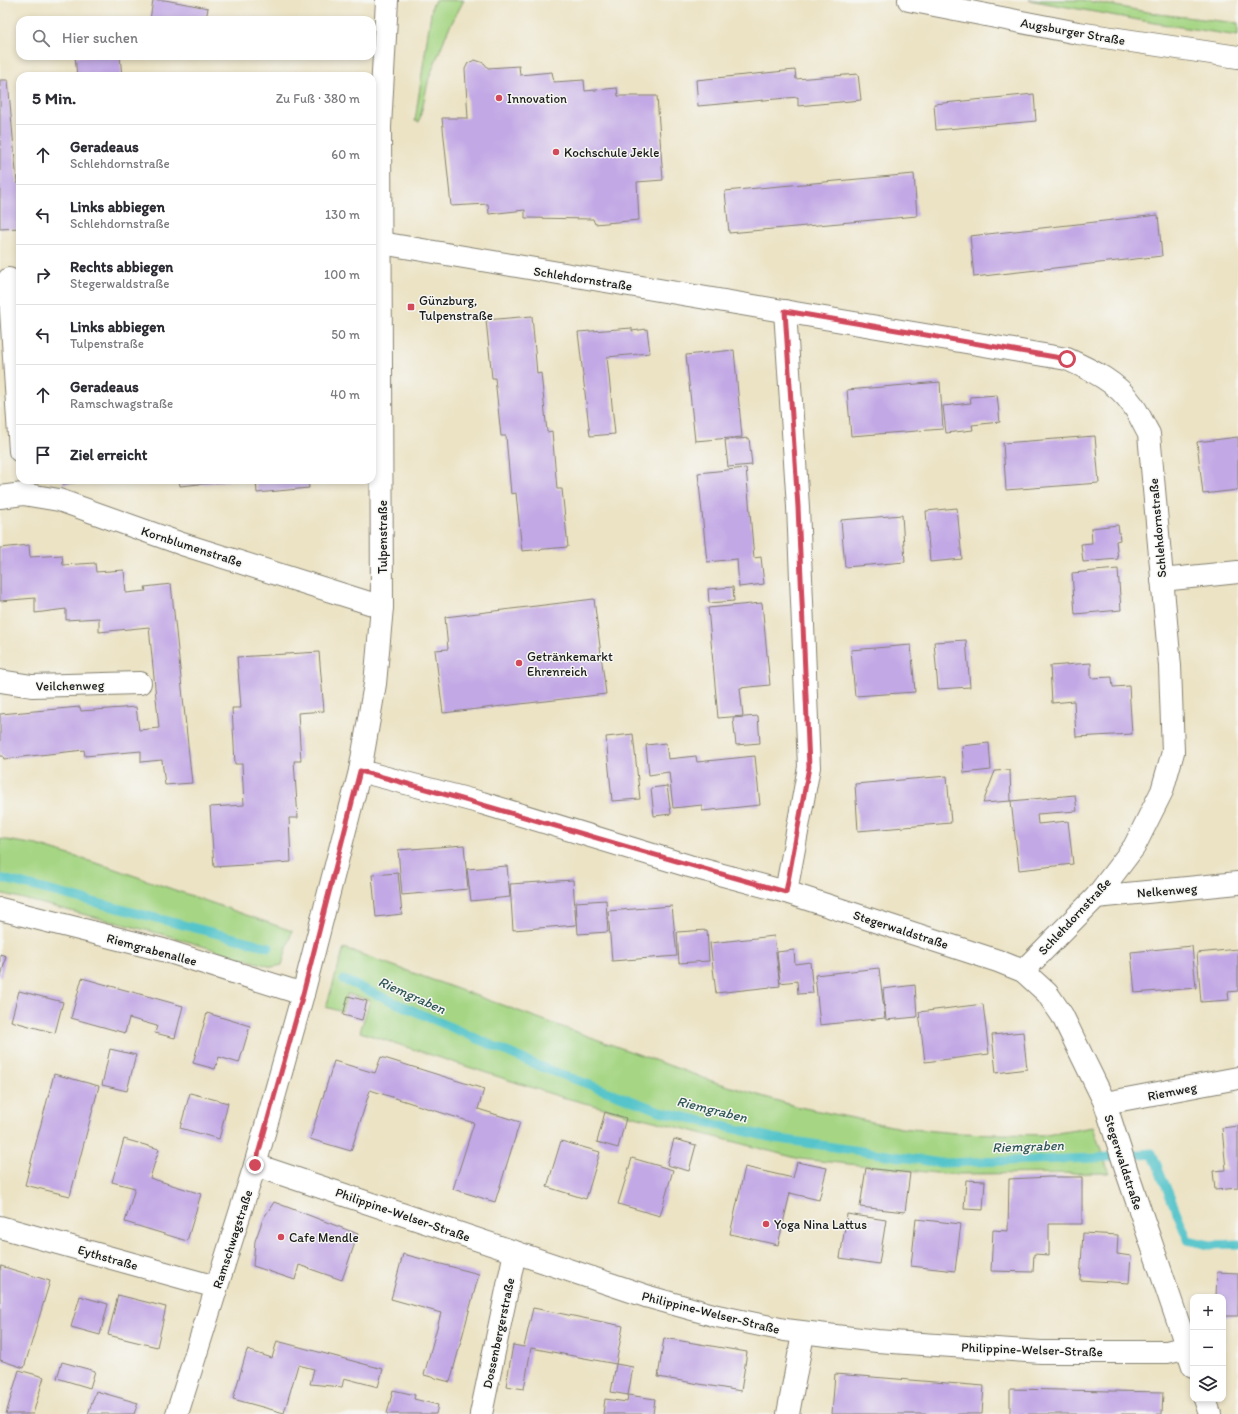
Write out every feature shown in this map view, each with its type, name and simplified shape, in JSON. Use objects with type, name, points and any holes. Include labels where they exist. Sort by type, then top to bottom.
[{"type":"street","name":"Tulpenstraße","points":[[303,994],[360,771],[375,684],[382,607],[380,127],[387,0]]},
{"type":"street","name":"Augsburger Straße","points":[[909,0],[1078,33],[1238,57]]},
{"type":"street","name":"Schlehdornstraße","points":[[381,243],[557,274],[1067,359],[1095,372],[1118,388],[1132,404],[1149,434],[1170,666],[1173,752],[1162,791],[1134,847],[1096,897],[1023,971]]},
{"type":"street","points":[[9,279],[16,388]]},
{"type":"street","points":[[785,311],[798,507],[809,767],[786,892]]},
{"type":"street","name":"Kornblumenstraße","points":[[0,497],[22,487],[182,544],[382,607]]},
{"type":"street","points":[[1162,580],[1238,572]]},
{"type":"street","name":"Veilchenweg","points":[[0,682],[32,686],[140,683]]},
{"type":"street","name":"Stegerwaldstraße","points":[[360,771],[482,804],[689,866],[786,892],[998,961],[1023,971],[1047,993],[1062,1015],[1106,1104],[1128,1175],[1190,1356]]},
{"type":"street","name":"Nelkenweg","points":[[1096,897],[1238,884]]},
{"type":"street","name":"Riemgrabenallee","points":[[0,909],[163,950],[303,994]]},
{"type":"street","name":"Ramschwagstraße","points":[[177,1414],[255,1165],[303,994]]},
{"type":"street","name":"Riemweg","points":[[1106,1104],[1238,1078]]},
{"type":"street","name":"Philippine-Welser-Straße","points":[[255,1165],[657,1299],[717,1316],[803,1334],[877,1341],[1041,1352],[1167,1352],[1190,1356]]},
{"type":"street","name":"Eythstraße","points":[[0,1227],[216,1287]]},
{"type":"street","name":"Dossenbergerstraße","points":[[481,1414],[515,1252]]},
{"type":"street","points":[[788,1414],[803,1334]]},
{"type":"street","points":[[1206,1402],[1210,1414]]},
{"type":"green space","points":[[435,0],[464,0],[448,30],[429,78],[419,122],[415,121],[432,6]]},
{"type":"green space","points":[[1029,0],[1083,0],[1158,14],[1238,23],[1238,36],[1155,23]]},
{"type":"green space","points":[[0,839],[37,845],[112,868],[292,931],[282,965],[272,967],[169,936],[0,893]]},
{"type":"green space","points":[[344,948],[715,1082],[795,1106],[901,1128],[956,1133],[1046,1135],[1093,1127],[1109,1173],[946,1174],[800,1159],[558,1096],[360,1032],[370,1000],[347,994],[342,1012],[326,1007]]},
{"type":"building","points":[[153,0],[165,0],[208,8],[207,16],[151,16]]},
{"type":"building","points":[[75,60],[120,60],[122,72],[77,72]]},
{"type":"building","points":[[475,60],[484,63],[488,68],[519,66],[520,75],[552,72],[554,82],[584,80],[585,91],[617,88],[618,96],[657,96],[663,180],[637,182],[639,220],[595,224],[593,219],[525,218],[525,210],[489,214],[488,204],[451,206],[442,118],[468,118],[465,69],[468,63]]},
{"type":"building","points":[[795,70],[796,79],[858,74],[861,100],[798,106],[798,97],[698,106],[696,80]]},
{"type":"building","points":[[0,80],[8,80],[16,172],[16,228],[0,229]]},
{"type":"building","points":[[1034,94],[1036,121],[936,130],[934,104]]},
{"type":"building","points":[[914,174],[917,216],[729,233],[725,191]]},
{"type":"building","points":[[1158,215],[1162,256],[974,277],[970,236]]},
{"type":"building","points":[[532,316],[537,374],[541,373],[547,432],[552,431],[557,489],[562,489],[568,547],[522,551],[516,493],[511,494],[506,436],[501,436],[495,378],[492,378],[486,320]]},
{"type":"building","points":[[632,328],[632,331],[647,329],[650,353],[607,357],[615,434],[590,436],[578,332]]},
{"type":"building","points":[[734,350],[742,437],[695,441],[686,355]]},
{"type":"building","points":[[940,382],[943,429],[851,436],[847,390]]},
{"type":"building","points":[[997,395],[1000,422],[972,425],[973,430],[946,433],[943,406],[971,403],[970,397]]},
{"type":"building","points":[[1095,436],[1099,483],[1006,490],[1003,443]]},
{"type":"building","points":[[1238,437],[1238,490],[1203,494],[1197,442]]},
{"type":"building","points":[[749,438],[752,465],[728,467],[725,440]]},
{"type":"building","points":[[746,468],[754,558],[761,557],[764,584],[739,587],[737,559],[707,562],[698,473]]},
{"type":"building","points":[[180,484],[200,484],[180,486]]},
{"type":"building","points":[[256,484],[308,484],[309,488],[257,493]]},
{"type":"building","points":[[957,508],[962,559],[930,562],[926,511]]},
{"type":"building","points":[[902,515],[905,562],[845,567],[841,520]]},
{"type":"building","points":[[1118,525],[1120,540],[1116,541],[1118,559],[1083,562],[1081,544],[1092,543],[1091,528]]},
{"type":"building","points":[[29,545],[30,557],[62,555],[63,565],[95,563],[96,572],[124,570],[126,593],[146,591],[145,587],[171,584],[192,783],[165,785],[162,760],[141,762],[141,751],[85,756],[84,750],[4,759],[3,756],[0,756],[0,714],[80,707],[81,711],[136,707],[139,730],[159,728],[149,627],[99,632],[99,618],[66,620],[66,609],[35,613],[35,598],[0,601],[0,548]]},
{"type":"building","points":[[1118,569],[1121,610],[1075,614],[1072,573]]},
{"type":"building","points":[[733,587],[734,601],[709,603],[708,589]]},
{"type":"building","name":"Getränkemarkt Ehrenreich","points":[[594,599],[606,694],[443,713],[435,650],[448,649],[445,617]]},
{"type":"building","points":[[762,603],[770,685],[740,688],[743,716],[718,718],[708,608]]},
{"type":"building","points":[[966,640],[970,687],[938,689],[934,642]]},
{"type":"building","points":[[911,645],[915,692],[855,696],[851,650]]},
{"type":"building","points":[[319,652],[324,711],[298,713],[301,761],[294,761],[298,818],[289,818],[291,862],[214,867],[210,807],[244,805],[242,764],[235,764],[232,708],[241,708],[237,657]]},
{"type":"building","points":[[1091,663],[1091,678],[1112,677],[1113,687],[1129,686],[1132,734],[1076,737],[1074,701],[1052,703],[1050,666]]},
{"type":"building","points":[[758,716],[760,743],[736,745],[733,718]]},
{"type":"building","points":[[633,734],[640,799],[612,801],[606,737]]},
{"type":"building","points":[[666,743],[668,759],[696,756],[697,762],[755,756],[760,805],[702,811],[702,805],[673,808],[669,772],[649,775],[646,745]]},
{"type":"building","points":[[989,743],[991,770],[964,773],[962,746]]},
{"type":"building","points":[[1010,770],[1011,801],[983,803],[995,771]]},
{"type":"building","points":[[947,776],[951,823],[858,831],[855,784]]},
{"type":"building","points":[[667,786],[671,814],[654,816],[651,788]]},
{"type":"building","points":[[1075,795],[1077,811],[1037,814],[1038,824],[1068,821],[1073,864],[1019,870],[1011,801]]},
{"type":"building","points":[[464,845],[468,889],[402,895],[398,850]]},
{"type":"building","points":[[507,866],[510,897],[471,901],[467,869]]},
{"type":"building","points":[[398,873],[402,914],[376,917],[372,875]]},
{"type":"building","points":[[573,880],[576,925],[513,930],[510,884]]},
{"type":"building","points":[[606,900],[608,932],[578,934],[576,902]]},
{"type":"building","points":[[672,906],[677,956],[612,961],[608,911]]},
{"type":"building","points":[[707,930],[709,961],[679,963],[677,932]]},
{"type":"building","points":[[774,936],[780,986],[716,993],[710,943]]},
{"type":"building","points":[[1192,946],[1196,988],[1135,993],[1131,952]]},
{"type":"building","points":[[1238,949],[1238,991],[1228,992],[1229,1000],[1201,1002],[1197,953]]},
{"type":"building","points":[[794,950],[795,964],[810,962],[813,993],[798,994],[797,981],[780,983],[777,952]]},
{"type":"building","points":[[0,954],[6,956],[1,977],[0,977]]},
{"type":"building","points":[[879,968],[885,1018],[820,1025],[815,975]]},
{"type":"building","points":[[82,978],[183,1006],[175,1038],[155,1033],[157,1026],[129,1018],[125,1033],[71,1018]]},
{"type":"building","points":[[915,985],[917,1017],[886,1020],[883,989]]},
{"type":"building","points":[[19,991],[63,1002],[55,1033],[11,1021]]},
{"type":"building","points":[[348,996],[367,1001],[362,1020],[343,1015]]},
{"type":"building","points":[[983,1004],[989,1054],[925,1062],[919,1012]]},
{"type":"building","points":[[207,1013],[250,1026],[239,1063],[219,1057],[215,1069],[193,1063]]},
{"type":"building","points":[[1023,1032],[1027,1069],[996,1073],[992,1035]]},
{"type":"building","points":[[110,1049],[136,1055],[127,1091],[102,1085]]},
{"type":"building","points":[[381,1057],[484,1089],[478,1109],[520,1122],[495,1202],[453,1189],[474,1123],[370,1090],[351,1151],[310,1139],[334,1061],[375,1073]]},
{"type":"building","points":[[54,1074],[99,1086],[70,1196],[25,1185]]},
{"type":"building","points":[[190,1093],[228,1103],[219,1139],[180,1128]]},
{"type":"building","points":[[605,1112],[626,1118],[618,1148],[597,1142]]},
{"type":"building","points":[[1238,1126],[1238,1188],[1215,1190],[1213,1171],[1226,1170],[1222,1128]]},
{"type":"building","points":[[124,1139],[159,1149],[150,1178],[201,1194],[187,1241],[125,1222],[135,1188],[112,1182]]},
{"type":"building","points":[[674,1139],[696,1145],[689,1171],[667,1165]]},
{"type":"building","points":[[561,1141],[600,1152],[586,1199],[547,1187]]},
{"type":"building","points":[[632,1158],[673,1170],[660,1216],[618,1204]]},
{"type":"building","points":[[797,1162],[827,1168],[819,1200],[790,1193],[778,1245],[730,1234],[745,1167],[793,1178]]},
{"type":"building","points":[[866,1168],[910,1173],[905,1212],[860,1207]]},
{"type":"building","points":[[1082,1177],[1082,1224],[1049,1224],[1049,1255],[1034,1254],[1033,1272],[991,1271],[993,1230],[1008,1231],[1009,1179]]},
{"type":"building","points":[[966,1180],[985,1181],[983,1210],[964,1209]]},
{"type":"building","points":[[274,1202],[358,1234],[342,1280],[299,1265],[295,1280],[253,1266],[255,1241],[263,1219]]},
{"type":"building","points":[[847,1214],[886,1220],[879,1264],[840,1258]]},
{"type":"building","points":[[916,1219],[961,1224],[955,1271],[911,1266]]},
{"type":"building","points":[[1083,1233],[1118,1235],[1117,1254],[1131,1256],[1129,1283],[1080,1280]]},
{"type":"building","points":[[403,1254],[479,1274],[450,1382],[424,1375],[441,1313],[391,1299]]},
{"type":"building","points":[[1,1266],[50,1281],[24,1368],[0,1360]]},
{"type":"building","points":[[1217,1272],[1238,1273],[1238,1316],[1226,1316],[1226,1294],[1216,1294]]},
{"type":"building","points":[[118,1295],[166,1307],[157,1347],[108,1335]]},
{"type":"building","points":[[80,1296],[108,1304],[100,1335],[71,1327]]},
{"type":"building","points":[[533,1308],[623,1326],[616,1364],[531,1348],[524,1389],[506,1386],[513,1345],[524,1347]]},
{"type":"building","points":[[664,1338],[747,1352],[741,1391],[658,1377]]},
{"type":"building","points":[[277,1341],[383,1369],[378,1387],[344,1378],[342,1387],[310,1384],[314,1369],[298,1365],[284,1413],[233,1399],[247,1350],[272,1358]]},
{"type":"building","points":[[62,1362],[95,1371],[90,1388],[57,1378]]},
{"type":"building","points":[[616,1364],[633,1367],[628,1395],[611,1392]]},
{"type":"building","points":[[19,1370],[44,1377],[33,1414],[6,1414]]},
{"type":"building","points":[[835,1374],[984,1386],[982,1414],[832,1414]]},
{"type":"building","points":[[1010,1389],[1163,1392],[1162,1414],[1010,1414]]},
{"type":"building","points":[[393,1390],[415,1395],[414,1399],[438,1405],[436,1414],[387,1414]]},
{"type":"building","points":[[96,1391],[138,1403],[134,1414],[88,1414]]},
{"type":"building","points":[[628,1395],[655,1399],[653,1414],[603,1414],[605,1399],[627,1402]]},
{"type":"waterway","points":[[0,878],[269,947]]},
{"type":"waterway","name":"Riemgraben","points":[[344,980],[539,1066],[660,1111],[773,1138],[941,1163],[1097,1158],[1152,1153],[1188,1240],[1209,1245],[1238,1244]]},
{"type":"place","name":"Innovation","points":[[499,98]]},
{"type":"place","name":"Kochschule Jekle","points":[[556,152]]},
{"type":"place","name":"Günzburg, Tulpenstraße","points":[[411,307]]},
{"type":"place","name":"Getränkemarkt Ehrenreich","points":[[519,663]]},
{"type":"place","name":"Yoga Nina Lattus","points":[[766,1224]]},
{"type":"place","name":"Cafe Mendle","points":[[281,1237]]},
{"type":"route","points":[[255,1165],[303,994],[360,771],[482,804],[594,836],[689,866],[786,892],[809,767],[798,507],[785,311],[1067,359]]}]
